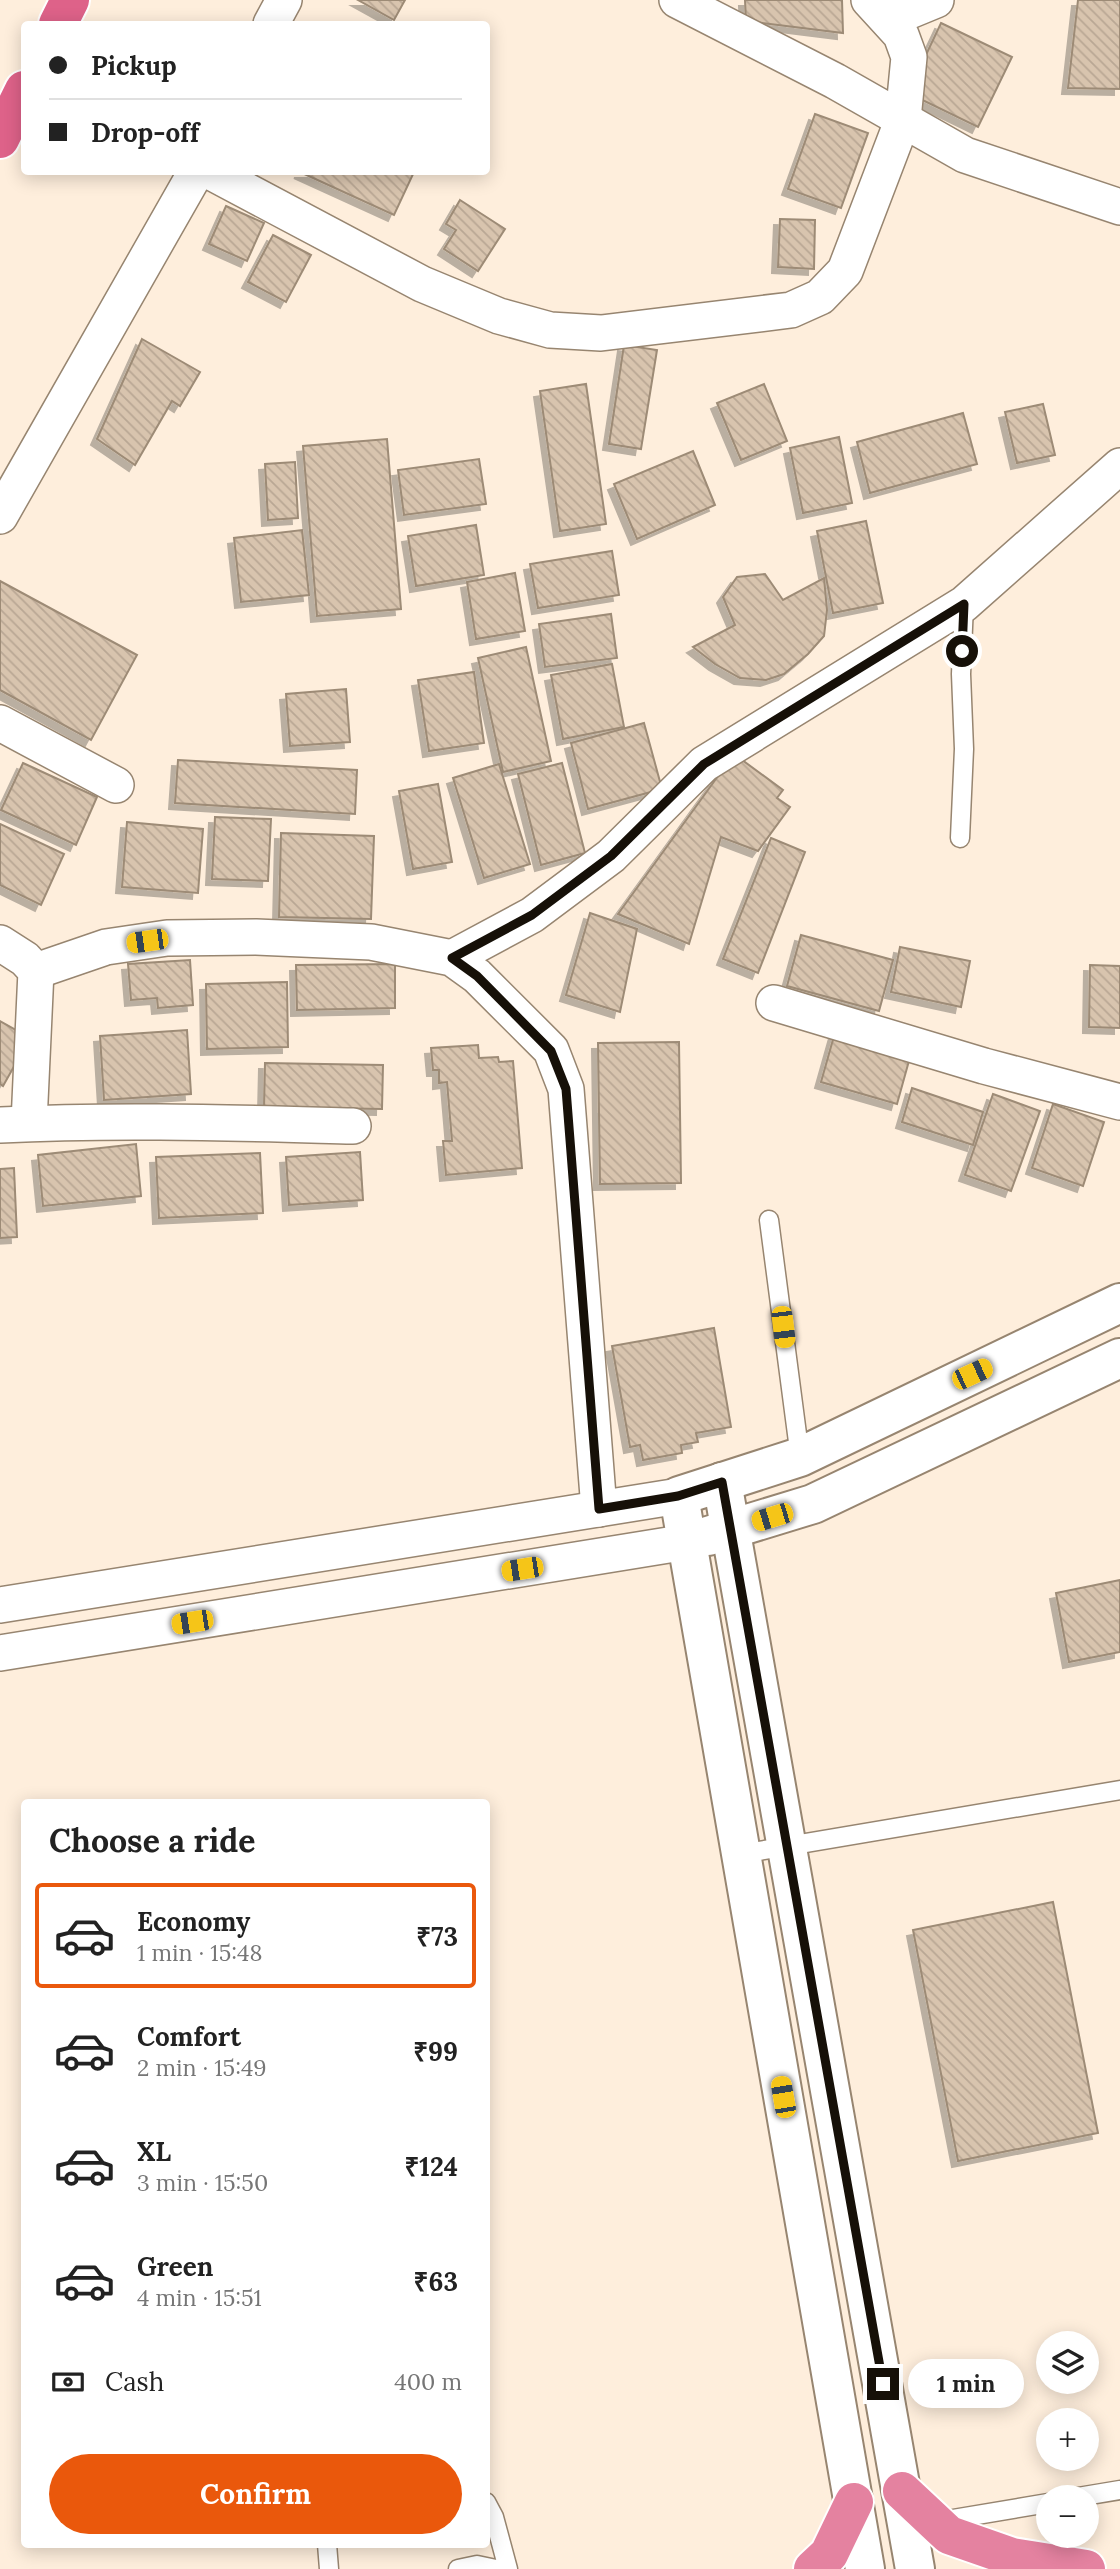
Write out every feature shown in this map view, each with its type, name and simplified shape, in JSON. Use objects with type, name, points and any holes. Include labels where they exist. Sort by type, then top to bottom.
[{"type":"highway","points":[[60,21],[70,0]]},
{"type":"highway","points":[[0,139],[21,96]]},
{"type":"highway","points":[[902,2491],[949,2535],[1012,2557],[1086,2569]]},
{"type":"highway","points":[[813,2569],[829,2554],[854,2502]]},
{"type":"street","points":[[273,21],[284,0]]},
{"type":"street","points":[[677,0],[965,155],[1120,207]]},
{"type":"street","points":[[880,12],[902,14],[936,0]]},
{"type":"street","points":[[217,175],[422,284],[499,316],[550,330],[601,333],[791,310],[820,297],[845,271],[902,119],[909,57],[901,35],[880,12]]},
{"type":"street","points":[[0,516],[194,175]]},
{"type":"street","points":[[452,958],[532,915],[611,856],[704,764],[964,604],[1120,466]]},
{"type":"street","points":[[0,723],[116,785]]},
{"type":"street","points":[[36,971],[107,947],[167,938],[256,937],[371,942],[452,958],[477,976],[551,1051],[566,1089],[599,1509]]},
{"type":"street","points":[[0,943],[25,959],[36,971]]},
{"type":"street","points":[[36,971],[15,1124],[198,1121],[353,1126]]},
{"type":"street","points":[[774,1003],[984,1066],[1120,1102]]},
{"type":"street","points":[[0,1605],[678,1496],[800,1457],[1120,1303]]},
{"type":"street","points":[[0,1653],[687,1542],[813,1504],[1120,1358]]},
{"type":"street","points":[[722,1482],[915,2569]]},
{"type":"street","points":[[678,1496],[865,2569]]},
{"type":"lane","points":[[960,838],[964,749],[961,674],[964,604]]},
{"type":"lane","points":[[769,1220],[800,1457]]},
{"type":"lane","points":[[741,1854],[1120,1790]]},
{"type":"lane","points":[[1099,2494],[1120,2490]]},
{"type":"lane","points":[[935,2522],[1036,2504]]},
{"type":"lane","points":[[490,2510],[508,2569]]},
{"type":"lane","points":[[327,2548],[329,2569]]},
{"type":"lane","points":[[458,2569],[477,2566],[496,2569]]},
{"type":"building","points":[[358,0],[405,0],[394,20]]},
{"type":"building","points":[[745,0],[842,0],[843,33],[746,21]]},
{"type":"building","points":[[1078,0],[1120,0],[1120,89],[1068,88]]},
{"type":"building","points":[[941,23],[1012,57],[978,127],[908,93]]},
{"type":"building","points":[[815,114],[868,133],[841,208],[788,189]]},
{"type":"building","points":[[307,175],[413,175],[394,215]]},
{"type":"building","points":[[460,200],[505,229],[478,271],[444,249],[456,230],[446,224]]},
{"type":"building","points":[[226,206],[264,223],[247,261],[209,244]]},
{"type":"building","points":[[780,219],[815,220],[814,269],[778,267]]},
{"type":"building","points":[[273,235],[311,255],[286,302],[248,282]]},
{"type":"building","points":[[142,339],[200,372],[180,406],[172,401],[135,465],[97,439]]},
{"type":"building","points":[[624,345],[657,350],[641,449],[609,444]]},
{"type":"building","points":[[586,384],[606,524],[560,531],[540,391]]},
{"type":"building","points":[[764,384],[787,441],[741,460],[717,403]]},
{"type":"building","points":[[1043,404],[1055,455],[1017,463],[1005,412]]},
{"type":"building","points":[[963,413],[977,464],[870,493],[857,442]]},
{"type":"building","points":[[839,437],[852,503],[803,513],[790,448]]},
{"type":"building","points":[[387,439],[401,609],[317,616],[303,446]]},
{"type":"building","points":[[693,451],[715,505],[637,539],[614,484]]},
{"type":"building","points":[[479,459],[486,504],[404,515],[398,470]]},
{"type":"building","points":[[295,462],[298,518],[268,520],[265,464]]},
{"type":"building","points":[[866,521],[883,603],[833,613],[817,531]]},
{"type":"building","points":[[476,525],[484,575],[416,586],[408,536]]},
{"type":"building","points":[[302,530],[309,595],[241,602],[234,538]]},
{"type":"building","points":[[612,551],[619,595],[538,608],[530,564]]},
{"type":"building","points":[[515,573],[525,631],[476,639],[467,582]]},
{"type":"building","points":[[765,574],[783,600],[824,578],[827,610],[824,636],[784,674],[766,680],[740,678],[693,647],[735,625],[723,597],[737,577]]},
{"type":"building","points":[[0,581],[137,655],[91,740],[0,690]]},
{"type":"building","points":[[611,614],[617,658],[545,667],[539,624]]},
{"type":"building","points":[[526,647],[551,761],[503,772],[478,658]]},
{"type":"building","points":[[612,664],[624,727],[563,739],[551,675]]},
{"type":"building","points":[[474,672],[484,743],[429,751],[418,680]]},
{"type":"building","points":[[346,689],[350,742],[290,746],[286,694]]},
{"type":"building","points":[[644,723],[662,789],[588,809],[571,743]]},
{"type":"building","points":[[734,754],[783,790],[777,798],[790,807],[758,851],[721,837],[689,944],[618,914]]},
{"type":"building","points":[[178,760],[357,770],[355,814],[175,803]]},
{"type":"building","points":[[23,763],[97,797],[76,845],[1,810]]},
{"type":"building","points":[[562,763],[585,853],[541,865],[518,774]]},
{"type":"building","points":[[499,764],[530,864],[484,878],[453,778]]},
{"type":"building","points":[[438,784],[452,862],[413,869],[399,791]]},
{"type":"building","points":[[215,817],[271,819],[268,881],[212,879]]},
{"type":"building","points":[[127,822],[203,829],[198,893],[122,887]]},
{"type":"building","points":[[0,824],[64,854],[41,905],[0,885]]},
{"type":"building","points":[[281,833],[374,836],[371,919],[279,917]]},
{"type":"building","points":[[771,838],[805,852],[758,973],[723,959]]},
{"type":"building","points":[[590,913],[637,929],[620,1012],[566,995]]},
{"type":"building","points":[[801,935],[893,960],[879,1011],[787,986]]},
{"type":"building","points":[[900,947],[970,961],[961,1007],[891,992]]},
{"type":"building","points":[[190,960],[193,1005],[158,1008],[157,998],[131,1000],[128,964]]},
{"type":"building","points":[[395,964],[395,1008],[297,1010],[296,965]]},
{"type":"building","points":[[1090,965],[1120,966],[1120,1028],[1089,1027]]},
{"type":"building","points":[[287,982],[288,1047],[207,1049],[206,984]]},
{"type":"building","points":[[0,1021],[30,1038],[3,1086],[0,1084]]},
{"type":"building","points":[[836,1029],[912,1050],[897,1104],[821,1082]]},
{"type":"building","points":[[187,1030],[191,1094],[104,1100],[100,1036]]},
{"type":"building","points":[[679,1042],[681,1183],[600,1184],[598,1043]]},
{"type":"building","points":[[478,1045],[479,1058],[498,1057],[499,1062],[513,1061],[522,1168],[446,1175],[443,1141],[452,1141],[447,1082],[439,1083],[439,1070],[433,1070],[431,1048]]},
{"type":"building","points":[[265,1063],[383,1065],[382,1109],[264,1107]]},
{"type":"building","points":[[912,1088],[983,1112],[973,1145],[902,1122]]},
{"type":"building","points":[[993,1094],[1040,1111],[1011,1191],[965,1175]]},
{"type":"building","points":[[1053,1104],[1104,1122],[1083,1186],[1032,1168]]},
{"type":"building","points":[[136,1144],[141,1196],[43,1206],[38,1155]]},
{"type":"building","points":[[360,1152],[363,1200],[289,1205],[286,1157]]},
{"type":"building","points":[[260,1153],[263,1213],[159,1218],[156,1157]]},
{"type":"building","points":[[14,1168],[17,1237],[0,1238],[0,1169]]},
{"type":"building","points":[[714,1328],[731,1427],[696,1433],[698,1442],[681,1445],[682,1453],[643,1460],[640,1445],[630,1447],[612,1346]]},
{"type":"building","points":[[1120,1580],[1120,1652],[1069,1662],[1056,1593]]},
{"type":"building","points":[[1053,1902],[1098,2133],[958,2161],[913,1930]]},
{"type":"route","points":[[883,2384],[722,1482],[678,1496],[599,1509],[566,1089],[551,1051],[477,976],[452,958],[532,915],[611,856],[704,764],[964,604],[962,651]]}]
